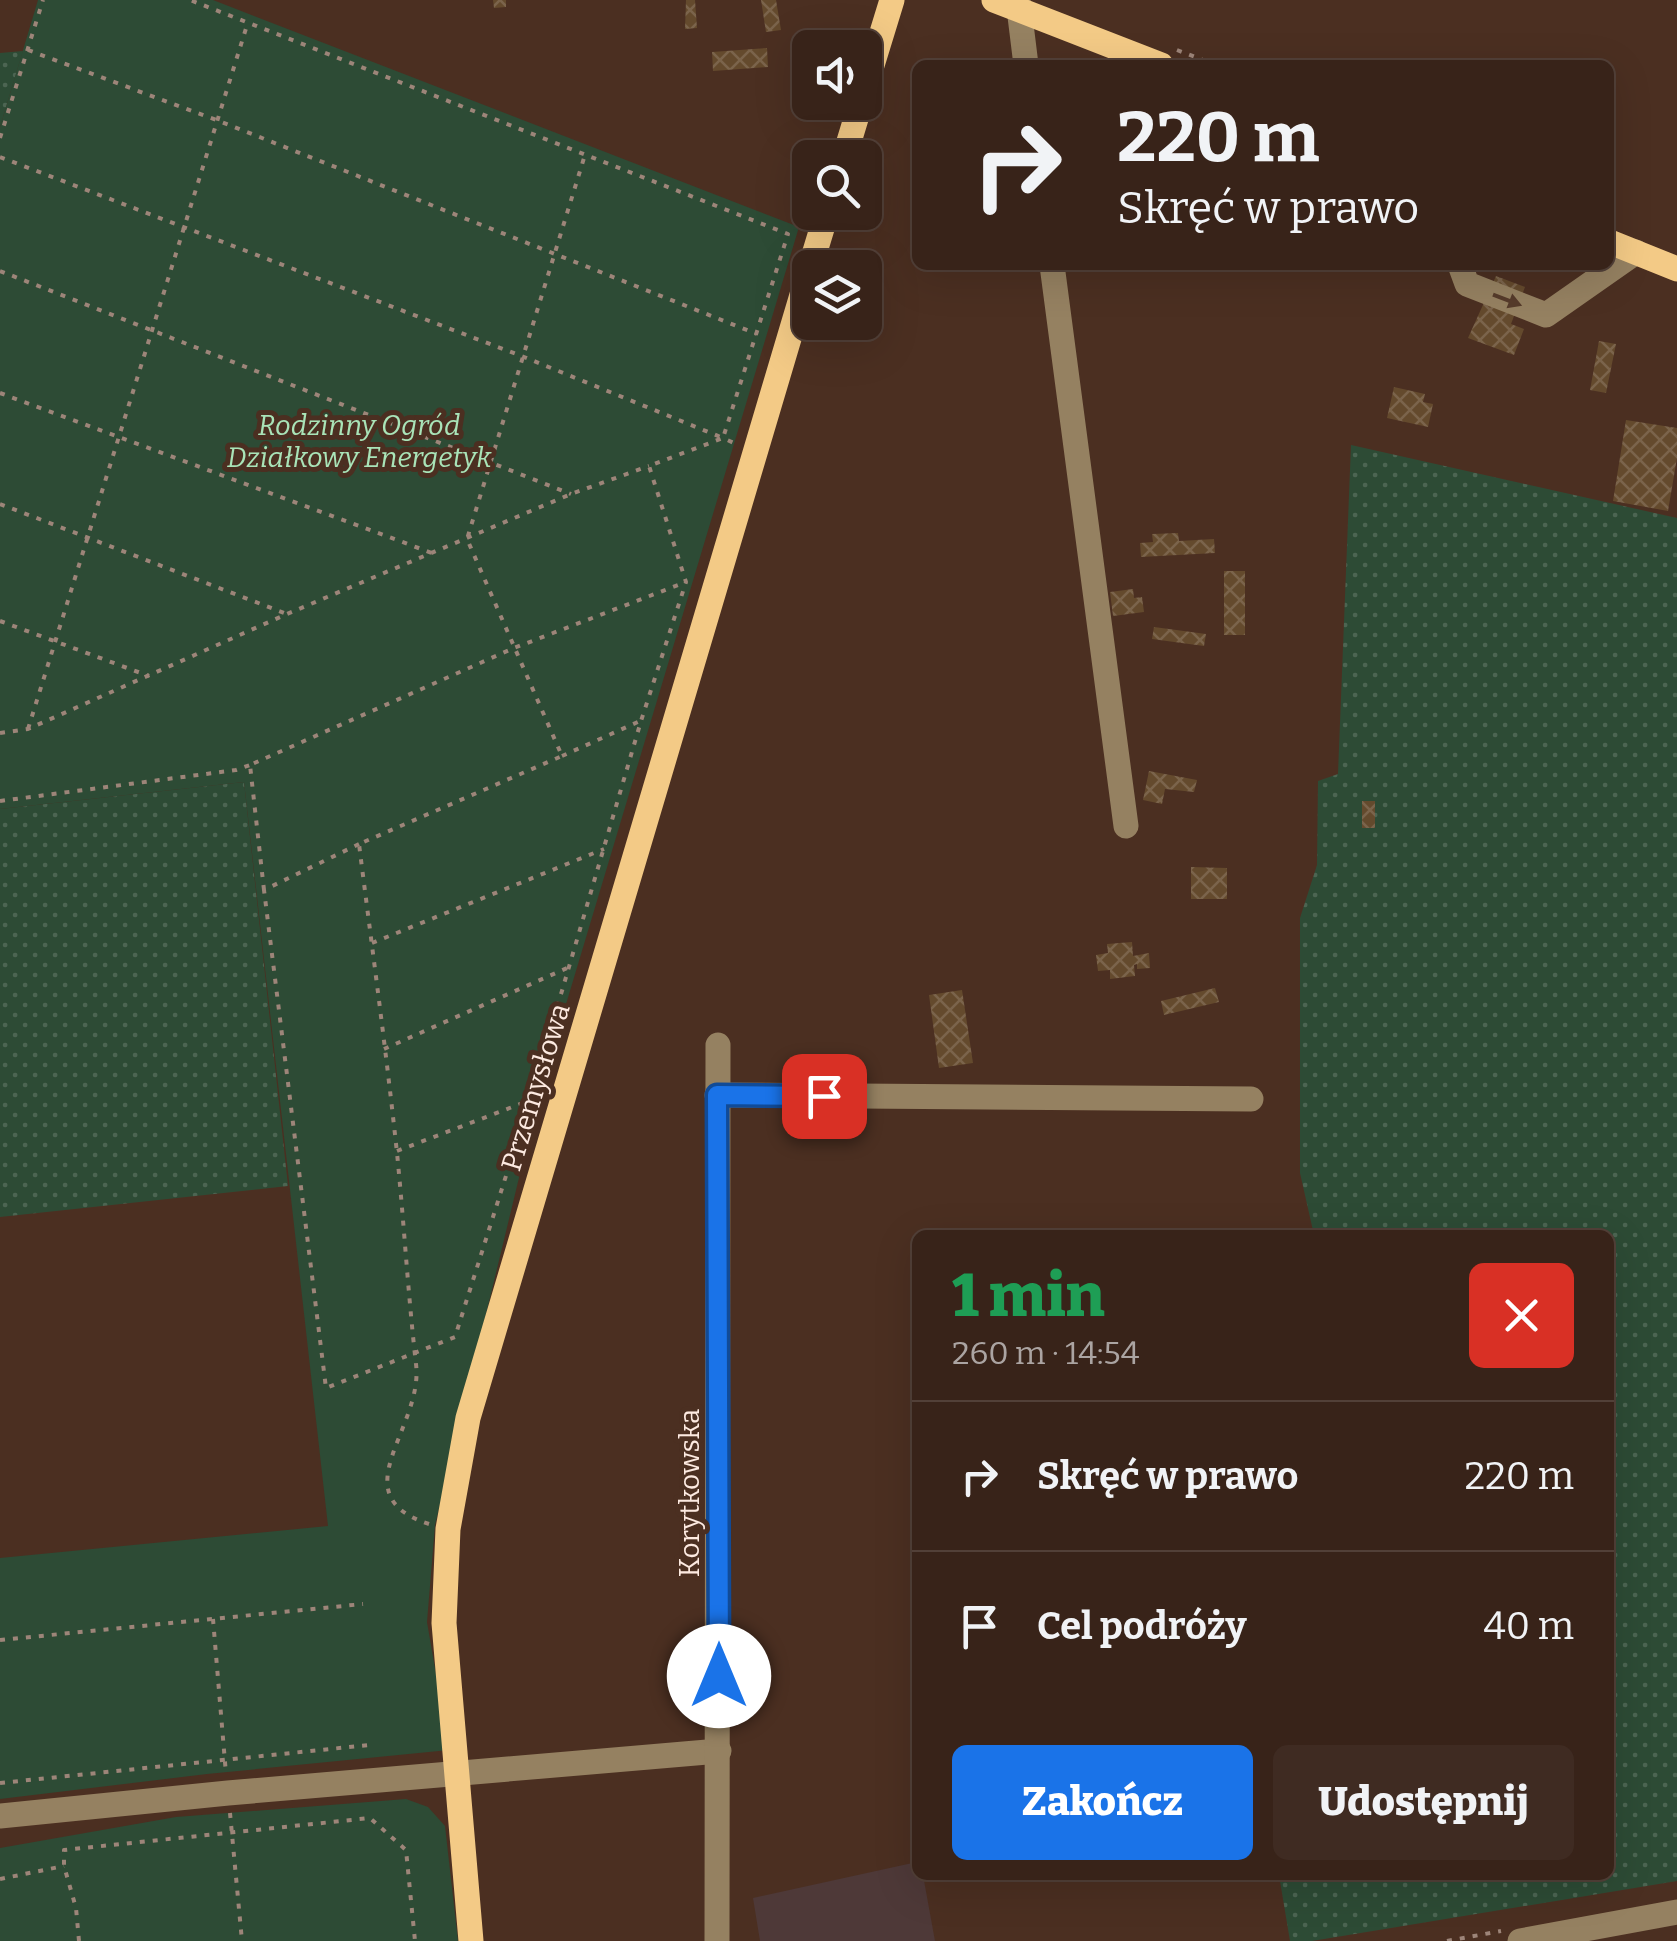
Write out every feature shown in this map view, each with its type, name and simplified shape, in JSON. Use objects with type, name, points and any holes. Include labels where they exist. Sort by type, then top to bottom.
[{"type":"main road","points":[[882,33],[892,0]]},
{"type":"main road","points":[[994,0],[1018,5],[1148,60]]},
{"type":"main road","points":[[1614,244],[1677,268]]},
{"type":"main road","name":"Przemysłowa","points":[[471,1941],[444,1623],[448,1530],[468,1418],[792,329]]},
{"type":"street","points":[[1018,5],[1025,60]]},
{"type":"street","points":[[1614,267],[1636,252]]},
{"type":"street","points":[[1053,270],[1126,826]]},
{"type":"street","points":[[1462,270],[1468,284],[1546,315],[1610,270]]},
{"type":"street","name":"Korytkowska","points":[[718,1045],[718,1941]]},
{"type":"street","points":[[717,1095],[1251,1099]]},
{"type":"street","points":[[0,1816],[719,1751]]},
{"type":"street","points":[[1520,1941],[1677,1912]]},
{"type":"path","points":[[0,138],[43,0]]},
{"type":"path","points":[[190,0],[788,234],[723,438]]},
{"type":"path","points":[[28,729],[248,22]]},
{"type":"path","points":[[28,50],[219,121],[757,334]]},
{"type":"path","points":[[562,756],[467,539],[584,156]]},
{"type":"path","points":[[0,157],[524,357],[756,452]]},
{"type":"path","points":[[0,270],[571,494]]},
{"type":"path","points":[[0,393],[432,553]]},
{"type":"path","points":[[0,732],[28,729],[571,494],[723,438]]},
{"type":"path","points":[[250,764],[326,1388],[455,1338],[686,582],[649,466]]},
{"type":"path","points":[[0,504],[287,614]]},
{"type":"path","points":[[0,801],[236,770],[514,648],[686,582]]},
{"type":"path","points":[[0,621],[149,676]]},
{"type":"path","points":[[264,890],[358,844],[641,721]]},
{"type":"path","points":[[358,844],[397,1151],[419,1385],[385,1480],[392,1504],[404,1516],[448,1530]]},
{"type":"path","points":[[372,943],[605,849]]},
{"type":"path","points":[[384,1049],[569,966]]},
{"type":"path","points":[[397,1151],[530,1100]]},
{"type":"path","points":[[0,1640],[362,1604]]},
{"type":"path","points":[[0,1783],[370,1745]]},
{"type":"path","points":[[79,1941],[64,1850],[370,1818],[406,1850],[414,1941]]},
{"type":"path","points":[[0,1879],[64,1866]]},
{"type":"shaded area","points":[[912,1863],[912,1880],[924,1880],[935,1941],[760,1941],[753,1898]]},
{"type":"green space","name":"Rodzinny Ogród Działkowy Energetyk","points":[[38,0],[213,0],[792,224],[792,230],[798,230],[540,1091],[435,1525],[427,1622],[449,1750],[0,1799],[0,1558],[328,1526],[244,782],[0,809],[0,127]]},
{"type":"green space","points":[[23,51],[0,127],[0,53]]},
{"type":"green space","points":[[1351,445],[1677,518],[1677,1881],[1312,1941],[1290,1941],[1280,1880],[1614,1880],[1614,1230],[1313,1230],[1300,1173],[1300,918],[1317,865],[1318,781],[1338,774]]},
{"type":"green space","points":[[244,782],[288,1186],[0,1217],[0,809]]},
{"type":"green space","points":[[406,1799],[428,1807],[445,1826],[458,1941],[0,1941],[0,1848],[176,1817]]},
{"type":"building","points":[[493,0],[506,0],[506,7],[494,8]]},
{"type":"building","points":[[686,0],[695,0],[697,28],[685,29]]},
{"type":"building","points":[[761,0],[776,0],[781,30],[766,32]]},
{"type":"building","points":[[767,48],[768,67],[713,71],[712,52]]},
{"type":"building","points":[[1496,276],[1525,287],[1511,324],[1524,329],[1514,355],[1468,338]]},
{"type":"building","points":[[1599,341],[1616,344],[1606,393],[1590,390]]},
{"type":"building","points":[[1394,387],[1425,394],[1423,402],[1433,404],[1428,427],[1387,418]]},
{"type":"building","points":[[1626,420],[1677,428],[1677,458],[1668,511],[1613,501]]},
{"type":"building","points":[[1178,533],[1179,541],[1214,539],[1215,553],[1141,557],[1140,543],[1153,542],[1152,534]]},
{"type":"building","points":[[1224,571],[1245,571],[1245,635],[1224,635]]},
{"type":"building","points":[[1133,589],[1134,598],[1142,597],[1144,612],[1113,616],[1110,592]]},
{"type":"building","points":[[1154,627],[1206,634],[1204,646],[1152,639]]},
{"type":"building","points":[[1149,771],[1197,780],[1194,792],[1165,789],[1162,804],[1143,800]]},
{"type":"building","points":[[1362,801],[1375,801],[1375,828],[1362,828]]},
{"type":"building","points":[[1191,867],[1227,868],[1227,899],[1191,899]]},
{"type":"building","points":[[1132,942],[1133,956],[1149,953],[1150,968],[1137,969],[1137,964],[1135,976],[1110,979],[1110,970],[1098,971],[1096,955],[1108,953],[1107,944]]},
{"type":"building","points":[[1215,988],[1219,1002],[1164,1015],[1161,1001]]},
{"type":"building","points":[[962,990],[973,1063],[939,1068],[929,995]]},
{"type":"route","points":[[719,1676],[717,1095],[824,1096]]}]
